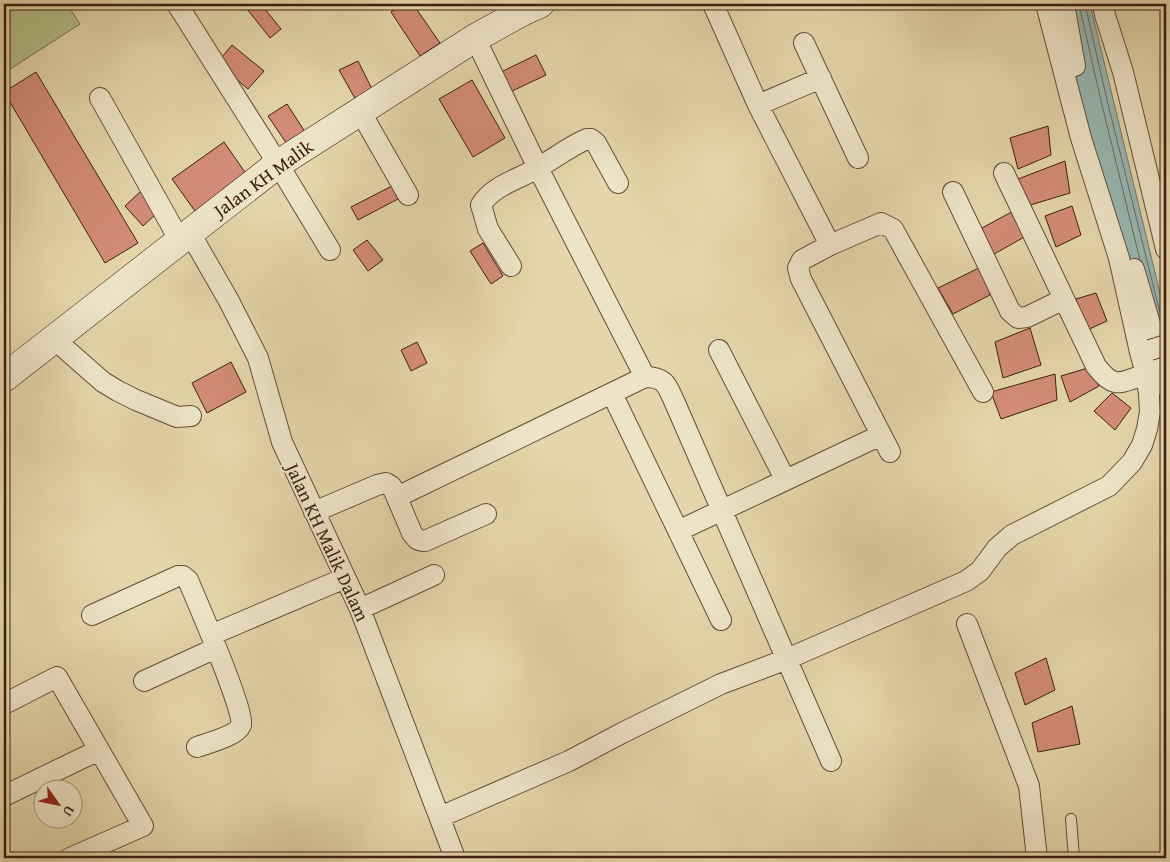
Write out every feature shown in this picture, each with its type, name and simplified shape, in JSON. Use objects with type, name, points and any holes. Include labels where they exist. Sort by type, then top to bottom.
[{"type":"street","points":[[177,4],[330,250]]},
{"type":"street","points":[[713,4],[758,104],[830,245]]},
{"type":"street","points":[[440,817],[569,761],[721,684],[787,659],[966,581],[980,571],[997,548],[1012,534],[1110,486],[1132,462],[1142,445],[1147,429],[1150,412],[1146,374],[1152,349],[1119,258],[1081,138],[1046,4]]},
{"type":"street","points":[[1064,4],[1076,76],[1153,334],[1166,387]]},
{"type":"street","points":[[1103,4],[1123,72],[1166,249]]},
{"type":"street","name":"Jalan KH Malik","points":[[4,378],[278,164],[528,6]]},
{"type":"street","points":[[475,38],[538,168],[645,377]]},
{"type":"street","points":[[804,43],[858,158]]},
{"type":"street","points":[[758,104],[821,78]]},
{"type":"street","name":"Jalan KH Malik Dalam","points":[[100,98],[185,237],[229,301],[258,358],[282,442],[360,609],[455,858]]},
{"type":"street","points":[[360,111],[408,195]]},
{"type":"street","points":[[511,266],[488,228],[480,205],[494,191],[587,139],[591,139],[596,143],[618,183]]},
{"type":"street","points":[[1004,173],[1096,366],[1103,376],[1112,382],[1119,383],[1146,374]]},
{"type":"street","points":[[953,192],[1010,311],[1018,318],[1027,318],[1064,299]]},
{"type":"street","points":[[678,531],[785,479],[885,443],[801,279],[798,268],[802,260],[830,245],[881,224],[893,229],[983,392]]},
{"type":"street","points":[[54,339],[103,382],[118,391],[177,417],[191,416]]},
{"type":"street","points":[[719,350],[785,479]]},
{"type":"street","points":[[397,497],[645,377],[656,377],[663,381],[669,389],[831,761]]},
{"type":"street","points":[[618,404],[721,620]]},
{"type":"street","points":[[314,512],[386,483],[392,486],[412,533],[419,541],[425,541],[486,514]]},
{"type":"street","points":[[360,609],[434,575]]},
{"type":"street","points":[[92,615],[178,576],[188,580],[214,642],[239,708],[242,722],[240,728],[235,733],[197,747]]},
{"type":"street","points":[[144,681],[214,642],[345,578]]},
{"type":"street","points":[[968,624],[1029,786],[1037,858]]},
{"type":"street","points":[[4,704],[56,677],[143,826],[70,858]]},
{"type":"street","points":[[4,796],[99,750]]},
{"type":"lane","points":[[1071,819],[1074,858]]},
{"type":"green space","points":[[4,4],[67,4],[80,24],[4,73]]},
{"type":"water","points":[[1046,4],[1090,4],[1166,318],[1166,325],[1135,334]]},
{"type":"building","points":[[243,4],[261,4],[281,29],[270,38]]},
{"type":"building","points":[[403,4],[413,4],[440,43],[420,56],[391,12]]},
{"type":"building","points":[[232,45],[264,71],[248,89],[217,63]]},
{"type":"building","points":[[536,55],[546,75],[508,93],[499,73]]},
{"type":"building","points":[[358,61],[374,93],[357,102],[339,70]]},
{"type":"building","points":[[36,72],[138,243],[105,263],[4,92]]},
{"type":"building","points":[[472,80],[505,138],[473,157],[439,99]]},
{"type":"building","points":[[287,104],[307,135],[289,147],[268,116]]},
{"type":"building","points":[[1048,126],[1051,155],[1018,169],[1010,138]]},
{"type":"building","points":[[224,142],[251,181],[200,218],[172,179]]},
{"type":"building","points":[[1065,161],[1070,193],[1027,206],[1018,179]]},
{"type":"building","points":[[392,186],[398,199],[358,220],[351,207]]},
{"type":"building","points":[[141,191],[159,211],[143,226],[125,206]]},
{"type":"building","points":[[1072,206],[1081,235],[1056,247],[1045,216]]},
{"type":"building","points":[[1019,208],[1026,236],[989,257],[982,228]]},
{"type":"building","points":[[367,240],[383,260],[368,271],[353,250]]},
{"type":"building","points":[[483,243],[503,276],[491,284],[470,251]]},
{"type":"building","points":[[985,265],[990,295],[953,314],[938,288]]},
{"type":"building","points":[[1096,293],[1107,321],[1085,331],[1076,299]]},
{"type":"building","points":[[1030,328],[1041,365],[1003,378],[995,342]]},
{"type":"building","points":[[417,342],[427,363],[411,371],[401,350]]},
{"type":"building","points":[[231,362],[246,392],[207,413],[192,383]]},
{"type":"building","points":[[1088,368],[1099,386],[1070,402],[1061,376]]},
{"type":"building","points":[[1055,374],[1057,400],[1001,419],[991,392]]},
{"type":"building","points":[[1112,393],[1131,408],[1115,430],[1094,411]]},
{"type":"building","points":[[1046,658],[1055,690],[1025,705],[1015,673]]},
{"type":"building","points":[[1072,706],[1080,744],[1038,752],[1032,723]]}]
